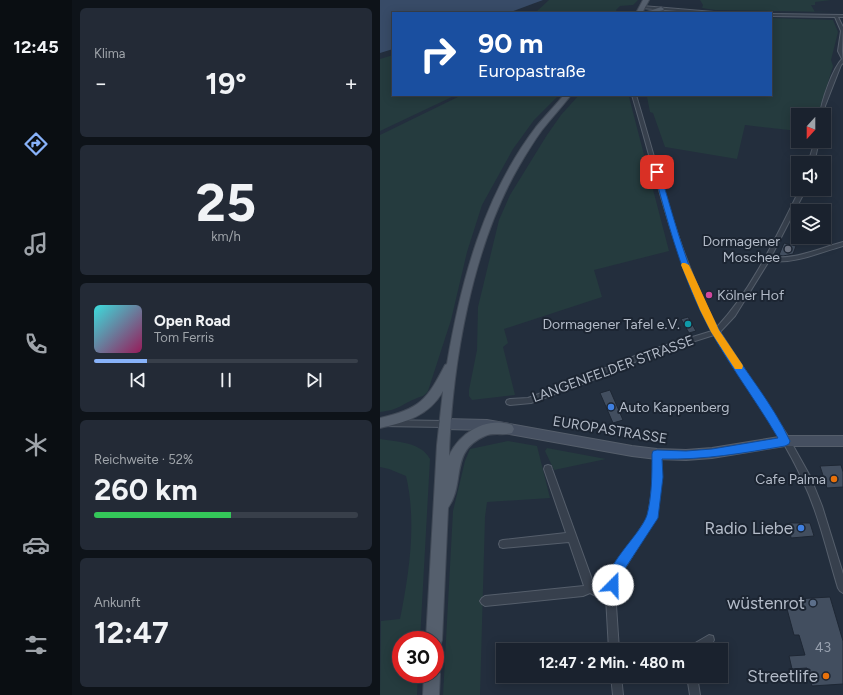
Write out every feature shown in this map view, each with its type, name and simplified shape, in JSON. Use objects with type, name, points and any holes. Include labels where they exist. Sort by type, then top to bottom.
[{"type":"main road","points":[[640,10],[646,0]]},
{"type":"main road","points":[[651,12],[662,9]]},
{"type":"main road","points":[[434,631],[445,424],[454,356],[467,290],[478,250],[505,184],[530,142],[567,96]]},
{"type":"main road","points":[[380,423],[404,419],[425,406],[438,390],[454,356]]},
{"type":"main road","name":"EUROPASTRASSE","points":[[445,424],[473,424],[632,452],[657,454],[712,454],[785,441],[843,441]]},
{"type":"main road","points":[[441,509],[450,490],[456,455],[461,446],[475,434],[489,429],[508,429]]},
{"type":"main road","points":[[431,695],[432,683]]},
{"type":"street","points":[[640,10],[662,9],[701,12]]},
{"type":"street","points":[[772,15],[843,16]]},
{"type":"street","points":[[823,108],[839,65],[843,59],[840,51],[843,31],[836,16]]},
{"type":"street","points":[[634,96],[679,249],[689,276],[716,332],[763,404],[806,478],[816,501],[843,588]]},
{"type":"street","points":[[716,332],[733,314],[767,259],[799,196]]},
{"type":"street","points":[[767,259],[777,261],[790,259],[843,244]]},
{"type":"street","name":"LANGENFELDER STRASSE","points":[[510,402],[528,401],[650,353],[716,332]]},
{"type":"street","points":[[380,423],[445,424]]},
{"type":"street","points":[[614,643],[611,593],[614,577],[652,518],[658,477],[657,454]]},
{"type":"street","points":[[548,469],[590,588],[598,592],[611,593]]},
{"type":"street","points":[[503,544],[572,537]]},
{"type":"street","points":[[484,601],[583,591],[590,588]]},
{"type":"street","points":[[704,643],[709,640]]},
{"type":"street","points":[[617,683],[618,695]]},
{"type":"street","points":[[693,683],[695,695]]},
{"type":"green space","points":[[549,0],[638,0],[633,5],[620,6],[616,10],[617,12],[534,12]]},
{"type":"green space","points":[[700,0],[831,0],[815,2],[815,5],[811,5],[815,12],[715,10],[702,8],[703,5]]},
{"type":"green space","points":[[772,18],[833,20],[838,32],[831,60],[833,66],[820,108],[791,108],[791,130],[745,125],[737,159],[665,147],[653,113],[650,112],[647,97],[629,97],[669,251],[594,270],[602,297],[504,329],[508,343],[503,347],[515,395],[472,400],[469,396],[469,390],[477,350],[478,307],[499,220],[510,195],[561,115],[578,96],[772,96]]},
{"type":"green space","points":[[392,55],[392,96],[454,96],[380,131],[380,59]]},
{"type":"green space","points":[[460,96],[558,96],[534,120],[513,149],[482,205],[467,252],[451,320],[427,393],[395,409],[380,412],[380,135]]},
{"type":"green space","points":[[380,439],[415,446],[426,453],[430,459],[420,631],[392,631],[392,683],[418,683],[417,695],[380,695],[381,621],[400,619],[409,566],[411,511],[406,476],[380,467]]},
{"type":"green space","points":[[508,441],[537,446],[550,498],[487,502],[485,517],[480,695],[443,695],[453,511],[465,461],[470,449]]},
{"type":"green space","points":[[547,448],[606,459],[554,470],[545,451]]},
{"type":"water","points":[[380,0],[543,0],[511,12],[392,12],[392,49],[380,53]]},
{"type":"building","name":"Dormagener Moschee","points":[[784,243],[796,246],[793,254],[783,256],[779,255]]},
{"type":"building","name":"Dormagener Tafel e.V.","points":[[688,317],[696,331],[689,333],[681,319]]},
{"type":"building","name":"Auto Kappenberg","points":[[610,390],[623,420],[613,423],[600,393]]},
{"type":"building","name":"Cafe Palma","points":[[841,465],[843,472],[843,487],[827,488],[820,466]]},
{"type":"building","name":"Radio Liebe","points":[[789,523],[810,523],[814,536],[791,538]]},
{"type":"building","points":[[830,597],[843,641],[843,684],[812,686],[807,668],[792,669],[789,656],[805,655],[799,635],[794,635],[787,609],[797,608],[795,599]]},
{"type":"slow traffic","points":[[685,265],[704,310],[738,366]]},
{"type":"place","name":"Dormagener Moschee","points":[[788,249]]},
{"type":"place","name":"Kölner Hof","points":[[709,295]]},
{"type":"place","name":"Dormagener Tafel e.V.","points":[[688,324]]},
{"type":"place","name":"Auto Kappenberg","points":[[611,407]]},
{"type":"place","name":"Cafe Palma","points":[[834,479]]},
{"type":"place","name":"Radio Liebe","points":[[801,528]]},
{"type":"place","name":"wüstenrot","points":[[813,603]]},
{"type":"place","name":"Streetlife","points":[[826,676]]},
{"type":"route","points":[[613,585],[614,577],[622,563],[652,518],[655,506],[658,477],[657,454],[712,454],[750,446],[785,441],[763,404],[716,332],[704,310],[679,249],[657,172]]}]
